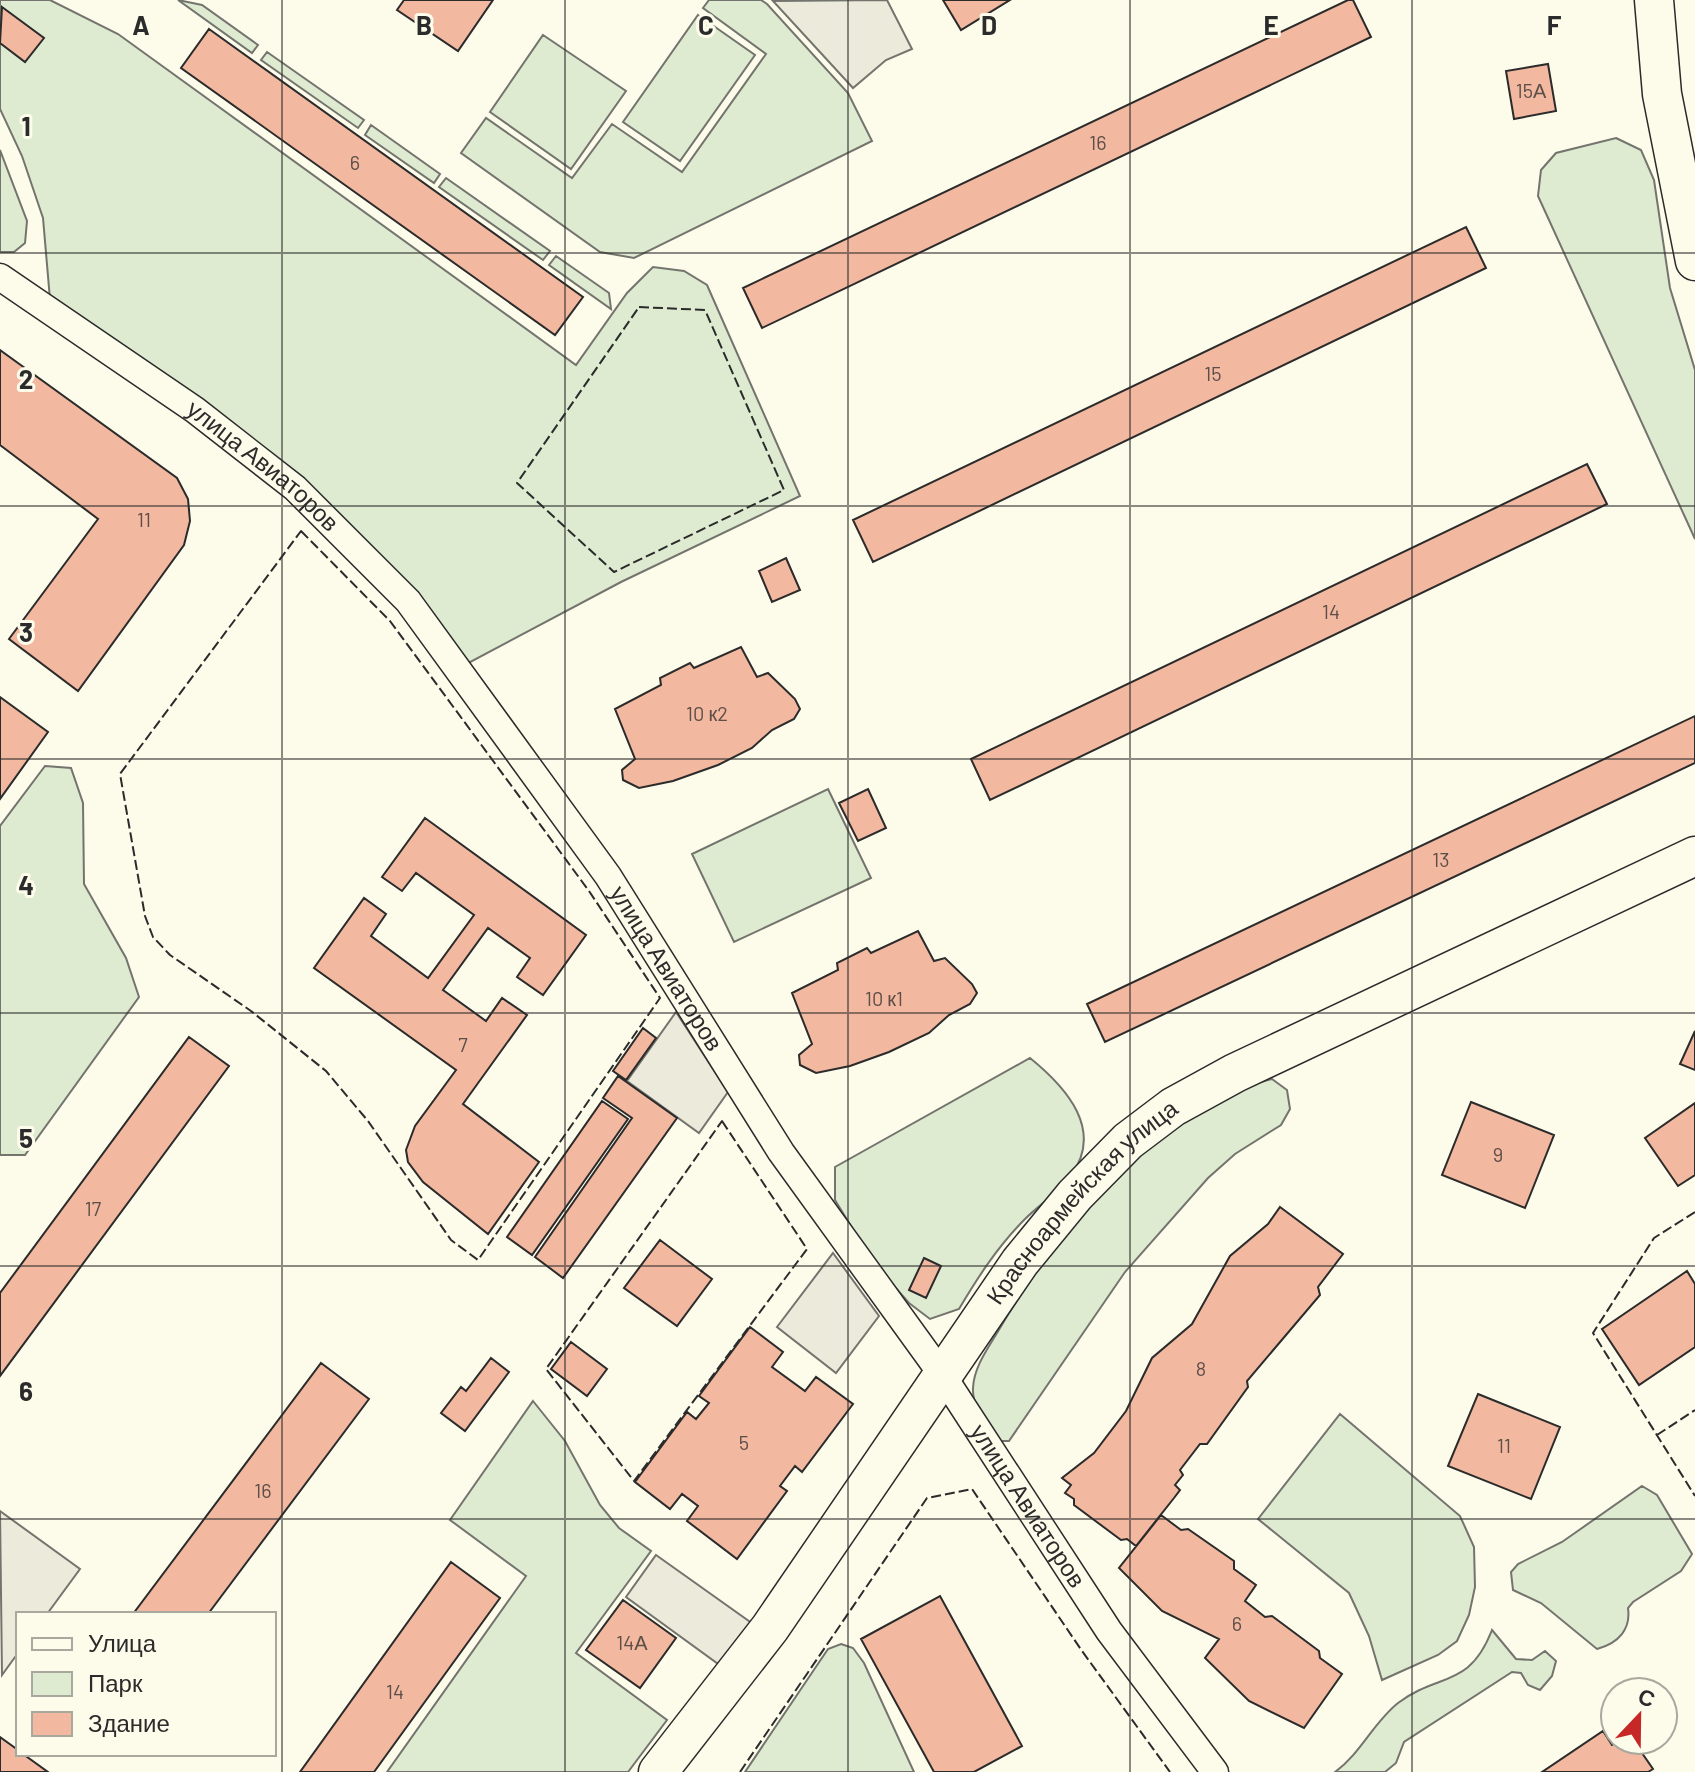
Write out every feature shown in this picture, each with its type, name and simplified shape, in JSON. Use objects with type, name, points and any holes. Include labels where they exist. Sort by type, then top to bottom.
[{"type":"street","points":[[1654,0],[1662,94],[1695,261]]},
{"type":"street","name":"улица Авиаторов","points":[[0,277],[195,410],[295,488],[408,601],[608,876],[781,1152],[943,1376],[1109,1631],[1215,1772]]},
{"type":"street","name":"Красноармейская улица","points":[[658,1772],[770,1628],[1020,1262],[1075,1195],[1128,1141],[1173,1107],[1286,1048],[1695,856]]},
{"type":"green space","points":[[0,0],[50,0],[118,34],[576,365],[627,293],[653,267],[684,271],[707,285],[800,496],[621,582],[459,668],[295,488],[51,311],[43,218],[22,156],[0,109]]},
{"type":"green space","points":[[178,0],[202,5],[258,45],[252,53]]},
{"type":"green space","points":[[709,0],[761,0],[767,4],[848,93],[872,141],[634,258],[600,252],[461,153],[486,118],[572,178],[612,124],[682,172],[766,54],[703,8]]},
{"type":"green space","points":[[698,15],[755,55],[680,161],[623,122]]},
{"type":"green space","points":[[543,35],[626,91],[571,169],[490,112]]},
{"type":"green space","points":[[267,52],[364,120],[358,128],[261,60]]},
{"type":"green space","points":[[371,125],[440,174],[434,183],[365,135]]},
{"type":"green space","points":[[1616,138],[1641,150],[1654,180],[1670,288],[1695,370],[1695,539],[1538,196],[1541,170],[1556,153]]},
{"type":"green space","points":[[0,150],[27,221],[25,243],[14,252],[0,252]]},
{"type":"green space","points":[[446,178],[550,251],[543,260],[439,187]]},
{"type":"green space","points":[[556,256],[609,293],[611,309],[549,265]]},
{"type":"green space","points":[[45,766],[71,768],[83,803],[84,884],[126,958],[139,997],[25,1155],[0,1155],[0,826]]},
{"type":"green space","points":[[828,789],[871,878],[734,942],[692,854]]},
{"type":"green space","points":[[1030,1058],[1057,1083],[1077,1112],[1084,1143],[1080,1160],[1065,1183],[1006,1240],[959,1309],[930,1319],[909,1303],[873,1262],[835,1200],[835,1167]]},
{"type":"green space","points":[[1272,1079],[1287,1090],[1290,1109],[1281,1125],[1235,1154],[1208,1178],[1125,1272],[1009,1441],[1000,1441],[975,1403],[973,1388],[976,1372],[1023,1291],[1050,1253],[1115,1178],[1152,1145],[1191,1116],[1231,1094]]},
{"type":"green space","points":[[533,1401],[565,1441],[600,1505],[619,1528],[651,1551],[576,1653],[667,1720],[628,1772],[387,1772],[526,1576],[450,1520]]},
{"type":"green space","points":[[1340,1414],[1460,1516],[1474,1547],[1475,1587],[1469,1615],[1457,1641],[1438,1655],[1382,1680],[1369,1636],[1349,1593],[1258,1519]]},
{"type":"green space","points":[[1642,1486],[1657,1495],[1692,1554],[1681,1571],[1633,1602],[1628,1608],[1628,1622],[1622,1634],[1612,1643],[1597,1649],[1541,1603],[1513,1590],[1511,1572],[1518,1564],[1562,1542]]},
{"type":"green space","points":[[1492,1630],[1516,1659],[1532,1660],[1545,1651],[1556,1661],[1552,1676],[1540,1690],[1528,1685],[1521,1673],[1512,1672],[1404,1742],[1396,1763],[1385,1772],[1335,1772],[1398,1703],[1463,1671],[1473,1662]]},
{"type":"green space","points":[[841,1644],[853,1648],[864,1663],[914,1772],[745,1772],[828,1649]]},
{"type":"shaded area","points":[[887,0],[912,49],[886,60],[853,88],[773,1]]},
{"type":"shaded area","points":[[676,1012],[728,1092],[699,1133],[627,1081]]},
{"type":"shaded area","points":[[833,1253],[879,1316],[836,1373],[777,1327]]},
{"type":"shaded area","points":[[0,1511],[80,1569],[48,1612],[16,1612],[16,1656],[2,1675]]},
{"type":"shaded area","points":[[656,1555],[753,1624],[721,1666],[626,1597]]},
{"type":"building","points":[[404,0],[493,0],[458,51],[397,10]]},
{"type":"building","points":[[943,0],[1010,0],[961,30]]},
{"type":"building","points":[[1353,0],[1371,37],[762,328],[743,288]]},
{"type":"building","points":[[2,7],[44,38],[25,62],[0,43]]},
{"type":"building","points":[[209,29],[583,297],[555,335],[181,68]]},
{"type":"building","points":[[1548,64],[1556,111],[1514,119],[1506,71]]},
{"type":"building","points":[[1466,227],[1486,268],[873,562],[853,520]]},
{"type":"building","points":[[0,350],[177,478],[188,499],[190,521],[184,545],[78,691],[9,639],[98,519],[0,445]]},
{"type":"building","points":[[1587,464],[1607,504],[990,800],[971,759]]},
{"type":"building","points":[[786,558],[800,590],[772,602],[759,571]]},
{"type":"building","points":[[741,647],[757,677],[768,673],[795,699],[800,709],[794,719],[772,730],[752,748],[718,765],[673,781],[639,788],[623,780],[622,770],[635,759],[615,709],[661,685],[660,678],[690,663],[694,668]]},
{"type":"building","points":[[0,697],[48,732],[0,799]]},
{"type":"building","points":[[1695,716],[1695,763],[1105,1042],[1087,1004]]},
{"type":"building","points":[[868,789],[886,828],[858,841],[839,803]]},
{"type":"building","points":[[425,818],[586,935],[543,995],[517,977],[530,958],[488,928],[443,990],[486,1021],[502,998],[527,1015],[463,1104],[539,1162],[488,1234],[423,1182],[408,1162],[406,1150],[415,1126],[456,1070],[314,968],[364,898],[386,914],[371,936],[428,978],[474,915],[416,873],[402,891],[382,877]]},
{"type":"building","points":[[918,931],[934,961],[945,958],[972,984],[977,993],[970,1004],[949,1015],[929,1033],[850,1066],[816,1073],[800,1065],[799,1055],[812,1044],[792,993],[838,970],[837,963],[867,948],[871,953]]},
{"type":"building","points":[[643,1028],[656,1038],[626,1080],[613,1071]]},
{"type":"building","points":[[1695,1031],[1695,1070],[1680,1064]]},
{"type":"building","points":[[189,1037],[229,1066],[0,1376],[0,1293]]},
{"type":"building","points":[[618,1076],[677,1118],[563,1278],[535,1257],[632,1118],[603,1098]]},
{"type":"building","points":[[602,1101],[628,1119],[532,1255],[507,1237]]},
{"type":"building","points":[[1471,1102],[1554,1135],[1525,1208],[1442,1175]]},
{"type":"building","points":[[1695,1103],[1695,1175],[1678,1186],[1645,1138]]},
{"type":"building","points":[[1280,1207],[1343,1254],[1318,1287],[1320,1295],[1247,1381],[1248,1387],[1207,1444],[1200,1444],[1180,1470],[1183,1475],[1175,1485],[1180,1490],[1174,1498],[1136,1546],[1127,1539],[1121,1540],[1074,1505],[1074,1499],[1065,1493],[1071,1485],[1062,1478],[1094,1453],[1126,1411],[1152,1358],[1192,1324],[1230,1256],[1268,1224]]},
{"type":"building","points":[[660,1240],[712,1279],[677,1326],[624,1288]]},
{"type":"building","points":[[924,1258],[941,1266],[926,1298],[909,1290]]},
{"type":"building","points":[[1687,1271],[1695,1284],[1695,1347],[1639,1385],[1602,1329]]},
{"type":"building","points":[[750,1327],[783,1352],[772,1367],[805,1391],[816,1377],[853,1404],[802,1472],[795,1466],[780,1486],[787,1491],[737,1559],[687,1521],[698,1506],[682,1494],[670,1509],[635,1482],[687,1412],[696,1419],[709,1403],[699,1396]]},
{"type":"building","points":[[571,1342],[607,1369],[587,1396],[551,1369]]},
{"type":"building","points":[[491,1358],[509,1372],[465,1431],[441,1413],[461,1387],[466,1391]]},
{"type":"building","points":[[321,1363],[369,1399],[209,1612],[134,1612]]},
{"type":"building","points":[[1478,1394],[1560,1427],[1531,1499],[1448,1466]]},
{"type":"building","points":[[1161,1515],[1181,1530],[1188,1529],[1234,1561],[1234,1569],[1256,1585],[1245,1601],[1265,1617],[1272,1616],[1319,1651],[1320,1658],[1342,1674],[1304,1728],[1249,1701],[1205,1658],[1219,1639],[1162,1611],[1119,1568]]},
{"type":"building","points":[[451,1562],[500,1598],[374,1772],[300,1772]]},
{"type":"building","points":[[940,1596],[1022,1746],[974,1772],[934,1772],[861,1639]]},
{"type":"building","points":[[623,1600],[676,1638],[640,1688],[586,1650]]},
{"type":"building","points":[[1599,1734],[1599,1756],[1644,1756],[1653,1769],[1648,1772],[1542,1772]]},
{"type":"building","points":[[0,1737],[16,1749],[16,1756],[26,1756],[48,1772],[0,1772]]},
{"type":"fence","points":[[639,307],[705,310],[784,490],[614,572],[517,483],[639,307]]},
{"type":"fence","points":[[301,531],[390,621],[589,891],[660,998],[478,1260],[451,1240],[368,1121],[326,1071],[251,1011],[170,955],[153,937],[145,916],[120,774],[301,531]]},
{"type":"fence","points":[[722,1121],[807,1249],[634,1481],[546,1369],[722,1121]]},
{"type":"fence","points":[[1695,1212],[1654,1238],[1593,1333],[1695,1496]]},
{"type":"fence","points":[[1657,1435],[1695,1410]]},
{"type":"fence","points":[[740,1772],[927,1498],[972,1489],[1082,1651],[1170,1772]]}]
